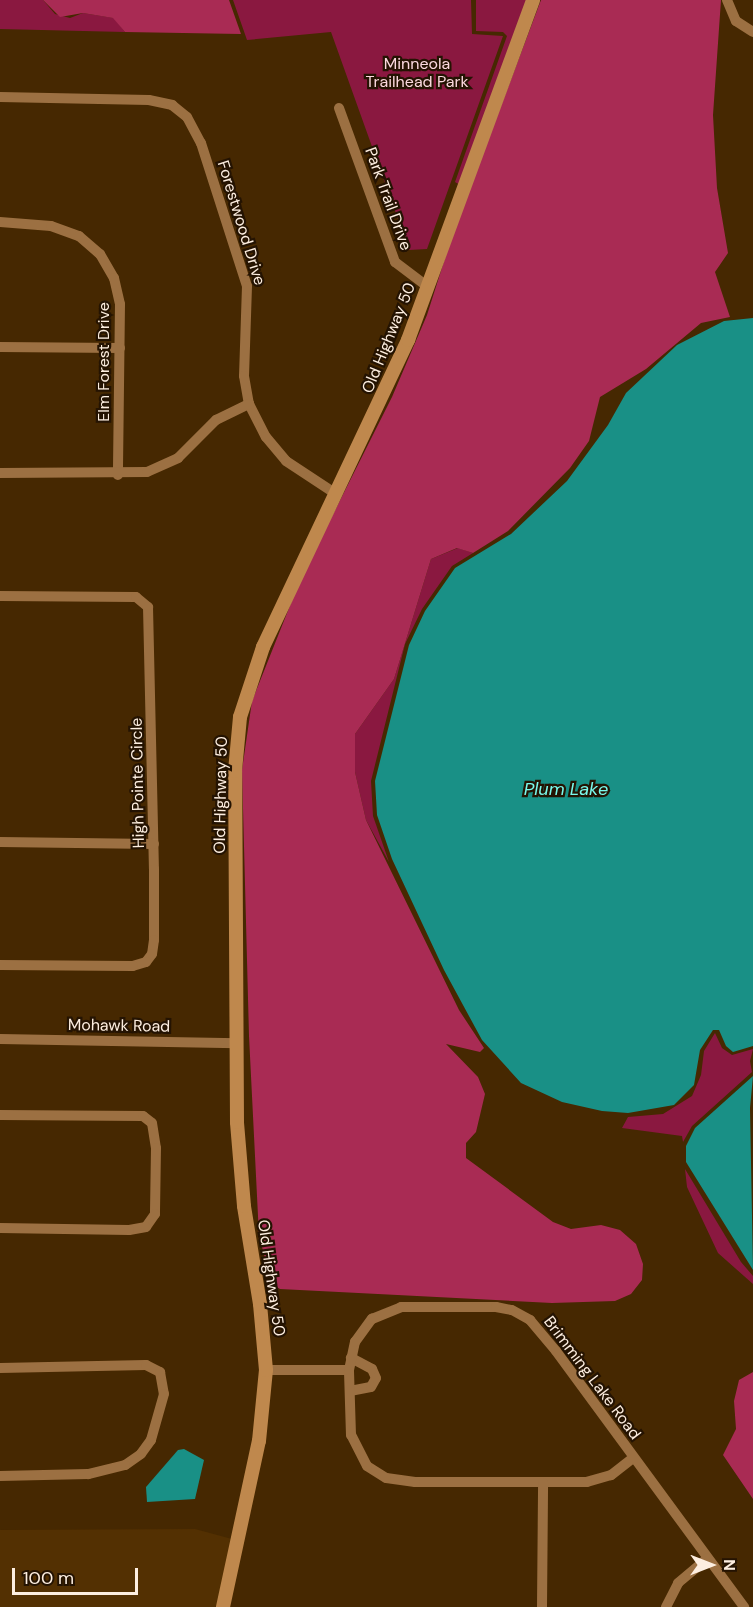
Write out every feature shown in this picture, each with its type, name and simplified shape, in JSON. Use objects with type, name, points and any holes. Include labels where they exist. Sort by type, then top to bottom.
[{"type":"main road","name":"Old Highway 50","points":[[223,1607],[259,1442],[266,1370],[240,1170],[235,771],[240,717],[263,647],[388,387],[428,287],[533,0]]},
{"type":"street","points":[[727,0],[736,21],[753,32]]},
{"type":"street","name":"Forestwood Drive","points":[[0,97],[149,100],[172,105],[187,117],[201,143],[247,286],[244,376],[249,404],[266,436],[286,461],[336,494]]},
{"type":"street","name":"Park Trail Drive","points":[[339,108],[395,262],[428,287]]},
{"type":"street","name":"Elm Forest Drive","points":[[0,222],[59,228],[79,237],[100,254],[118,292],[120,348],[118,475]]},
{"type":"street","points":[[0,347],[120,348]]},
{"type":"street","points":[[0,473],[118,475],[147,472],[173,462],[216,420],[249,404]]},
{"type":"street","name":"High Pointe Circle","points":[[0,596],[135,597],[147,605],[151,627],[154,843],[154,940],[152,954],[146,962],[133,966],[0,965]]},
{"type":"street","points":[[0,842],[154,843]]},
{"type":"street","name":"Mohawk Road","points":[[0,1039],[237,1042]]},
{"type":"street","points":[[0,1115],[143,1116],[153,1123],[156,1148],[155,1214],[146,1227],[129,1230],[0,1228]]},
{"type":"street","name":"Brimming Lake Road","points":[[633,1458],[603,1479],[543,1483],[415,1482],[386,1478],[367,1466],[354,1445],[349,1370],[351,1358],[365,1326],[390,1310],[512,1310],[534,1323],[744,1607]]},
{"type":"street","points":[[350,1391],[370,1387],[376,1378],[372,1369],[351,1358]]},
{"type":"street","points":[[0,1368],[146,1365],[160,1372],[164,1394],[151,1440],[141,1454],[124,1465],[95,1474],[0,1476]]},
{"type":"street","points":[[266,1370],[349,1370]]},
{"type":"street","points":[[542,1607],[543,1483]]},
{"type":"street","points":[[666,1607],[678,1583],[708,1559]]},
{"type":"shaded area","points":[[43,0],[229,0],[241,34],[125,32],[113,18],[83,13],[60,17]]},
{"type":"shaded area","points":[[541,0],[721,0],[713,115],[717,188],[728,253],[715,272],[730,317],[701,323],[646,369],[600,397],[589,441],[570,468],[508,531],[473,553],[457,548],[431,559],[394,679],[355,734],[355,772],[366,820],[459,1010],[484,1048],[480,1052],[446,1044],[478,1077],[485,1094],[476,1132],[466,1143],[466,1158],[553,1222],[571,1229],[601,1225],[620,1230],[636,1244],[643,1264],[642,1280],[631,1294],[615,1301],[552,1303],[280,1289],[272,1284],[259,1236],[249,1036],[242,770],[252,701],[301,578],[392,397],[427,315],[453,233]]},
{"type":"shaded area","points":[[753,1372],[753,1499],[723,1455],[736,1429],[734,1401],[739,1380]]},
{"type":"shaded area","points":[[195,1529],[232,1539],[218,1607],[0,1607],[0,1530]]},
{"type":"green space","points":[[0,0],[43,0],[55,14],[70,18],[83,13],[114,18],[125,32],[0,29]]},
{"type":"green space","name":"Minneola Trailhead Park","points":[[233,0],[471,0],[472,34],[503,36],[427,249],[409,250],[331,32],[247,40]]},
{"type":"green space","points":[[476,0],[528,0],[460,185],[455,182],[507,36],[503,32],[476,31]]},
{"type":"green space","points":[[458,548],[473,553],[452,566],[422,609],[405,644],[371,781],[373,816],[389,862],[366,820],[355,772],[355,734],[394,679],[431,559]]},
{"type":"green space","points":[[715,1033],[722,1048],[732,1055],[753,1049],[750,1061],[752,1072],[692,1126],[683,1142],[682,1136],[622,1128],[628,1117],[663,1114],[692,1096],[701,1075],[704,1051]]},
{"type":"green space","points":[[685,1169],[741,1262],[753,1276],[753,1284],[718,1253],[687,1187]]},
{"type":"water","name":"Plum Lake","points":[[753,318],[753,1046],[733,1052],[726,1046],[719,1030],[713,1030],[700,1050],[694,1085],[674,1105],[628,1113],[602,1111],[562,1102],[521,1083],[482,1040],[444,970],[392,859],[377,815],[375,781],[409,645],[425,611],[455,568],[511,534],[567,481],[608,425],[626,393],[677,345],[724,321]]},
{"type":"water","points":[[753,1076],[750,1108],[753,1270],[686,1162],[686,1146],[695,1128]]},
{"type":"water","points":[[184,1449],[204,1460],[195,1499],[147,1502],[146,1487],[178,1450]]}]
